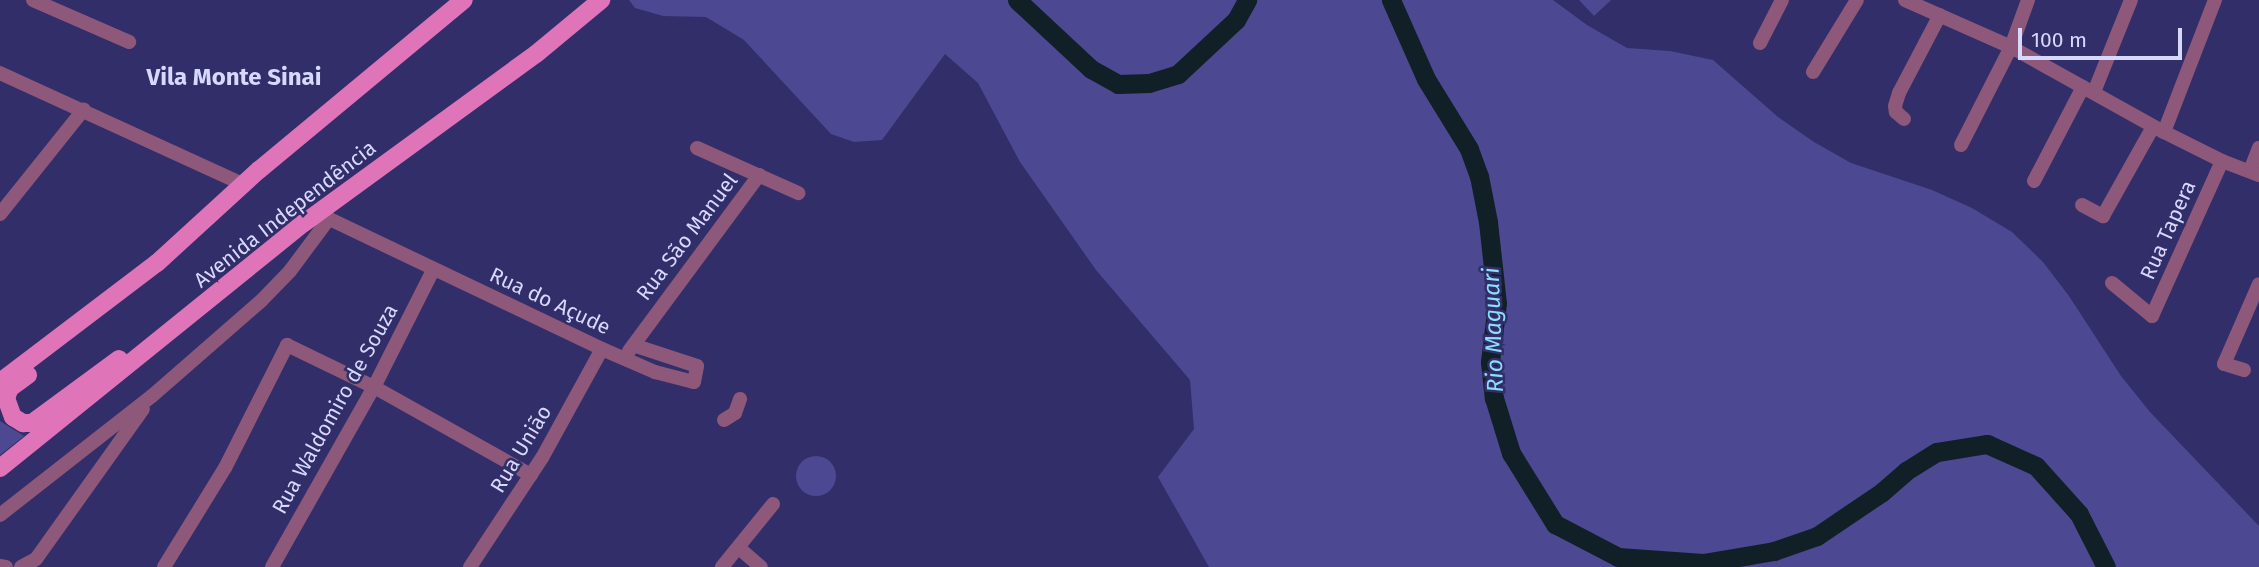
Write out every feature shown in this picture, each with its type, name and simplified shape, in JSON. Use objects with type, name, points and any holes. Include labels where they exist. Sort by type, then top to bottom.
[{"type":"main road","name":"Avenida Independência","points":[[0,382],[157,263],[243,184],[464,0]]},
{"type":"main road","name":"Avenida Independência","points":[[0,468],[188,319],[536,54],[601,0]]},
{"type":"main road","points":[[157,263],[141,286],[10,388],[7,407],[13,417],[23,423],[32,423],[163,326],[188,319]]},
{"type":"street","points":[[33,0],[129,42]]},
{"type":"street","points":[[1760,43],[1782,0]]},
{"type":"street","points":[[1813,72],[1857,0]]},
{"type":"street","points":[[1905,0],[1923,3],[1940,15],[2011,47],[2159,130],[2222,161],[2254,173],[2259,148]]},
{"type":"street","points":[[1961,145],[2011,47],[2028,0]]},
{"type":"street","points":[[2034,181],[2089,90],[2131,0]]},
{"type":"street","points":[[2082,205],[2103,216],[2159,130],[2215,0]]},
{"type":"street","points":[[1904,119],[1896,112],[1899,93],[1940,15]]},
{"type":"street","points":[[0,73],[84,109],[243,184]]},
{"type":"street","points":[[0,214],[84,109]]},
{"type":"street","points":[[697,148],[798,193]]},
{"type":"street","name":"Rua Tapera","points":[[2112,283],[2152,316],[2222,161]]},
{"type":"street","name":"Rua São Manuel","points":[[624,358],[759,175]]},
{"type":"street","points":[[0,515],[152,396],[261,301],[290,271],[322,217]]},
{"type":"street","name":"Rua do Açude","points":[[322,217],[602,349],[671,377],[694,382],[697,366],[633,345]]},
{"type":"street","name":"Rua Waldomiro de Souza","points":[[272,567],[374,387],[433,270]]},
{"type":"street","points":[[2244,370],[2224,364],[2259,284]]},
{"type":"street","points":[[164,567],[225,468],[285,348],[291,345],[374,387],[531,475]]},
{"type":"street","name":"Rua União","points":[[470,567],[531,475],[602,349]]},
{"type":"street","points":[[21,567],[36,559],[152,396]]},
{"type":"street","points":[[724,420],[735,413],[740,399]]},
{"type":"street","points":[[722,567],[773,504]]},
{"type":"street","points":[[739,548],[761,567]]},
{"type":"street","points":[[0,566],[6,567]]},
{"type":"shaded area","points":[[629,0],[1553,0],[1587,25],[1627,48],[1670,51],[1713,60],[1778,117],[1814,142],[1851,163],[1932,190],[1972,208],[2012,232],[2043,262],[2069,296],[2121,376],[2150,412],[2259,526],[2259,567],[1209,567],[1158,477],[1194,429],[1190,380],[1096,270],[1020,162],[978,83],[945,54],[882,140],[854,142],[831,134],[744,40],[706,17],[663,16],[635,8]]},
{"type":"shaded area","points":[[1579,0],[1611,0],[1594,16]]},
{"type":"shaded area","points":[[0,421],[24,436],[0,455]]},
{"type":"shaded area","points":[[816,456],[824,457],[830,462],[835,468],[835,484],[830,490],[824,495],[816,496],[808,495],[802,490],[797,484],[796,476],[797,468],[802,462],[808,457]]},
{"type":"waterway","name":"Rio Maguari","points":[[1017,0],[1091,69],[1118,84],[1149,83],[1178,74],[1236,20],[1247,0]]},
{"type":"waterway","name":"Rio Maguari","points":[[1391,0],[1426,79],[1469,149],[1479,176],[1488,222],[1497,303],[1490,362],[1494,398],[1511,453],[1555,524],[1618,557],[1703,563],[1774,551],[1817,536],[1882,492],[1906,471],[1937,452],[1987,444],[2036,466],[2079,514],[2106,567]]},
{"type":"district","name":"Vila Monte Sinai","points":[[234,78]]}]
